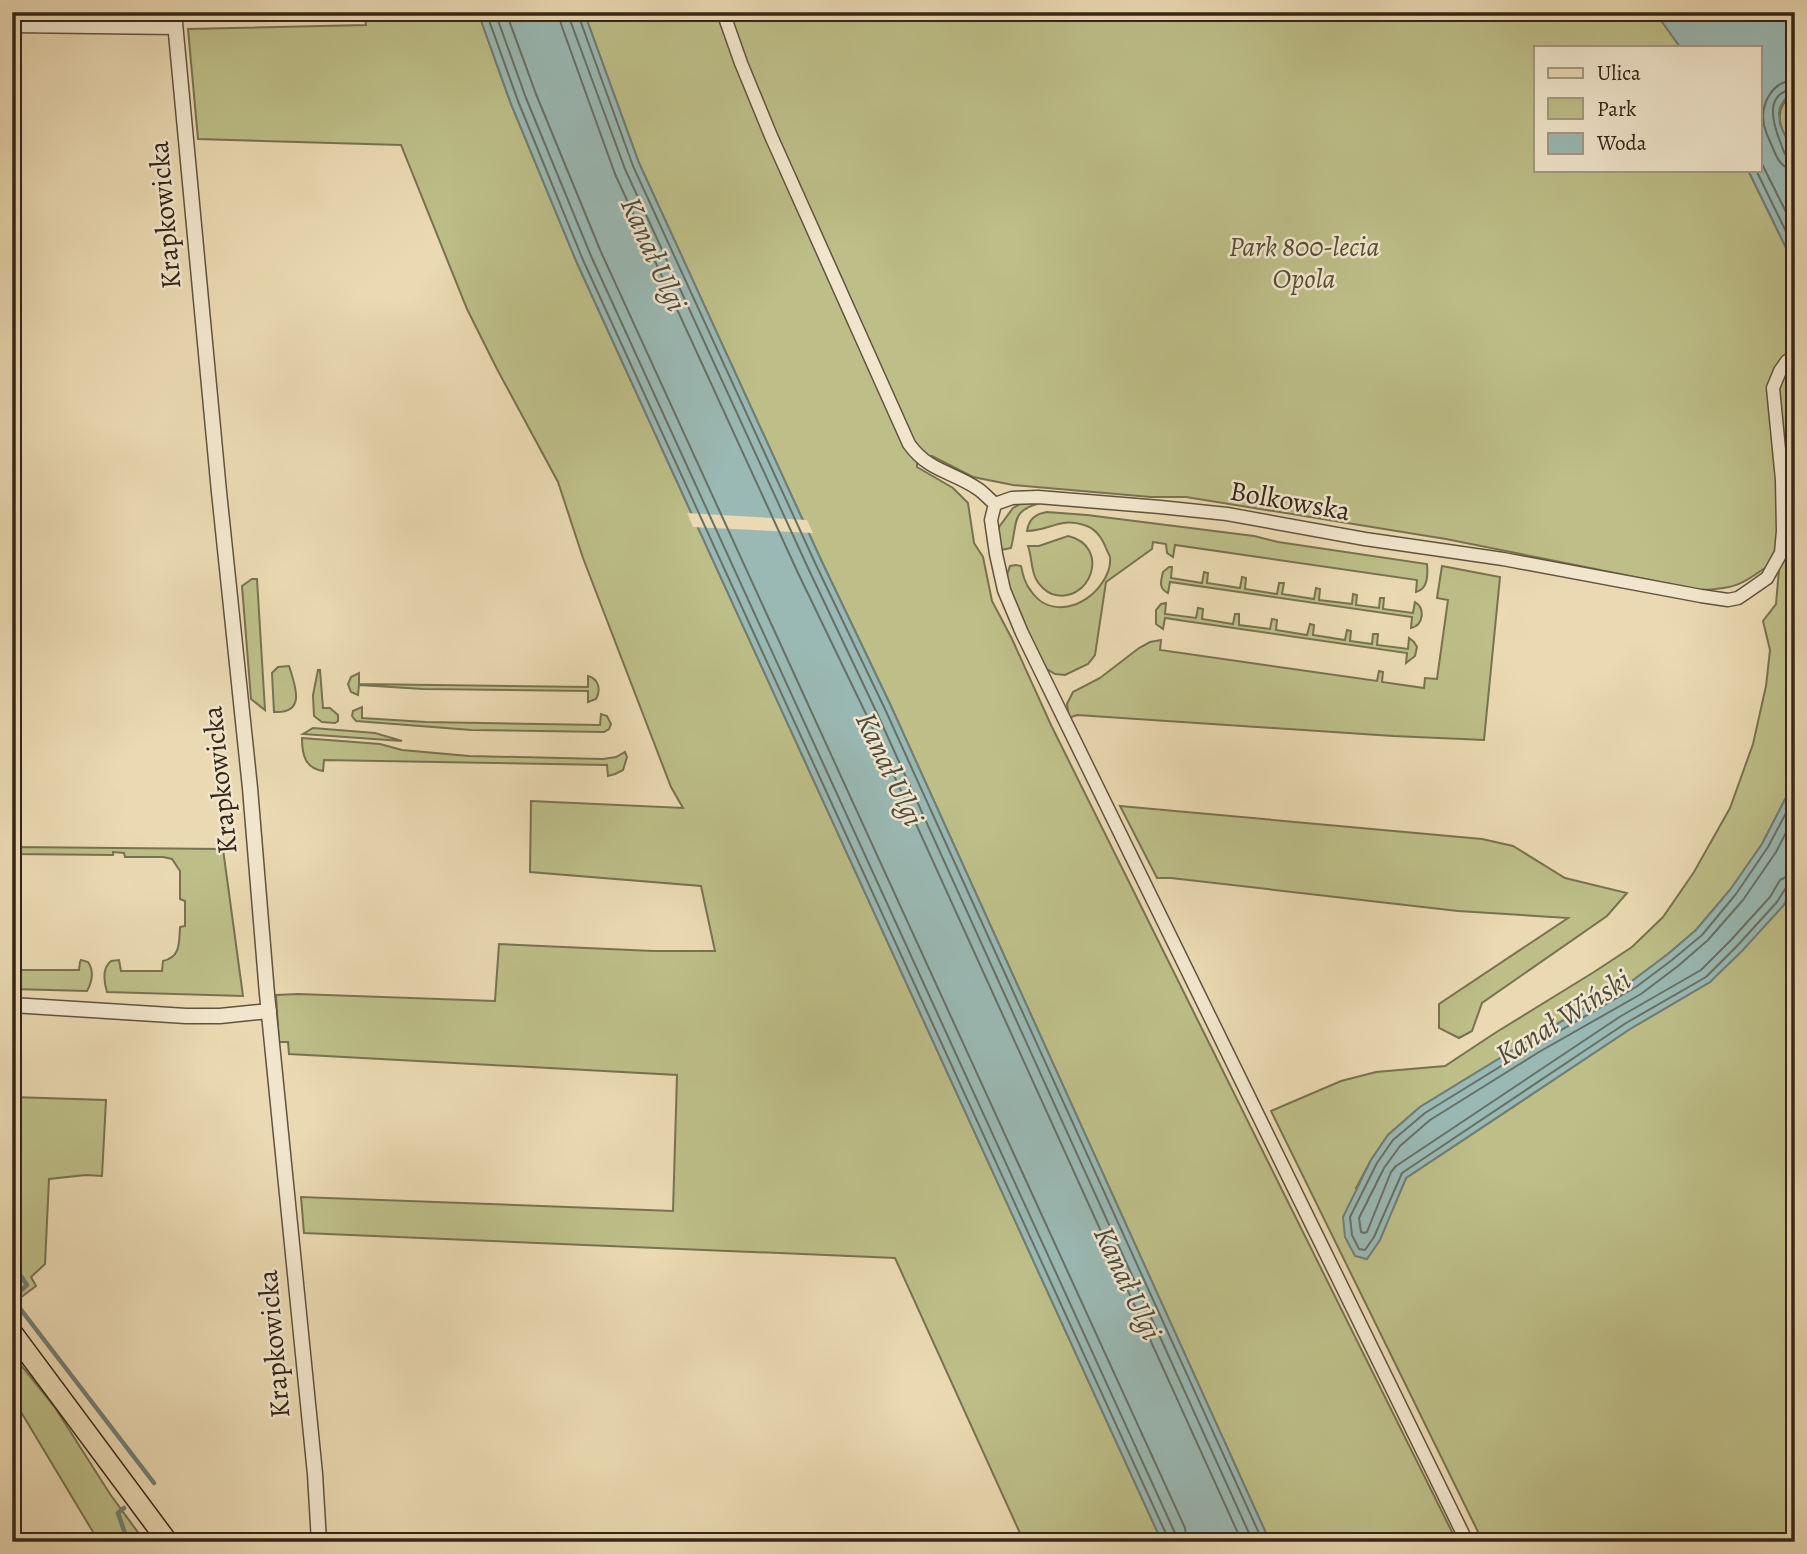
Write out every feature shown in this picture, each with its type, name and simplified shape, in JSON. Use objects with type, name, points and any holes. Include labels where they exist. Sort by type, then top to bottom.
[{"type":"main road","points":[[13,1332],[168,1542]]},
{"type":"street","name":"Krapkowicka","points":[[174,12],[311,1432],[319,1542]]},
{"type":"street","points":[[723,12],[766,124],[909,444],[927,464],[977,489],[995,503],[991,520],[1004,590],[1050,693],[1467,1542]]},
{"type":"street","points":[[12,26],[175,28]]},
{"type":"street","name":"Bolkowska","points":[[995,503],[1012,498],[1038,497],[1227,514],[1365,539],[1503,559],[1728,600],[1738,598],[1767,578],[1781,553],[1782,480],[1773,388],[1780,371],[1787,361],[1795,356]]},
{"type":"street","points":[[12,1005],[186,1016],[269,1012]]},
{"type":"green space","points":[[12,12],[121,12],[121,19],[12,17]]},
{"type":"green space","points":[[364,12],[478,12],[511,104],[577,263],[1162,1542],[1024,1542],[895,1258],[304,1233],[301,1197],[673,1211],[677,1075],[289,1054],[288,1042],[279,1042],[276,995],[495,1001],[499,944],[715,951],[701,886],[530,872],[531,801],[683,808],[671,787],[583,558],[558,482],[467,309],[401,145],[198,139],[188,29],[366,25]]},
{"type":"green space","name":"Park 800-lecia Opola","points":[[584,12],[1655,12],[1658,15],[1679,46],[1534,46],[1534,172],[1749,172],[1795,266],[1795,780],[1762,844],[1730,890],[1696,930],[1632,981],[1420,1107],[1388,1135],[1356,1188],[1393,1208],[1406,1178],[1630,1029],[1710,982],[1783,906],[1795,886],[1795,1542],[1483,1542],[1271,1111],[1341,1081],[1376,1072],[1445,1066],[1632,947],[1663,917],[1694,872],[1730,808],[1753,744],[1766,686],[1770,650],[1763,621],[1776,604],[1779,569],[1769,565],[1737,585],[1700,590],[1446,539],[1186,497],[1151,497],[1013,485],[973,477],[932,456],[917,457],[917,467],[953,488],[968,503],[974,543],[983,557],[992,601],[1457,1542],[1270,1542],[890,704],[639,163]]},
{"type":"green space","points":[[1795,96],[1795,158],[1783,134],[1780,117],[1785,102]]},
{"type":"green space","points":[[1044,502],[1020,513],[1011,548],[1001,550],[999,527],[1013,508],[1022,503]]},
{"type":"green space","points":[[1047,512],[1254,536],[1427,564],[1427,577],[1423,588],[1416,592],[1417,580],[1175,545],[1173,557],[1167,553],[1166,544],[1153,542],[1152,549],[1106,582],[1095,655],[1088,664],[1065,675],[1055,674],[1047,669],[1037,655],[1007,585],[1010,566],[1021,566],[1027,585],[1039,600],[1048,605],[1068,607],[1087,598],[1102,583],[1107,574],[1110,557],[1098,534],[1084,525],[1061,523],[1027,531],[1033,518]]},
{"type":"green space","points":[[1068,536],[1082,542],[1089,551],[1091,573],[1077,591],[1065,595],[1052,594],[1036,579],[1028,546],[1039,546]]},
{"type":"green space","points":[[1442,566],[1500,577],[1484,740],[1077,715],[1069,718],[1067,704],[1073,692],[1100,678],[1139,648],[1161,640],[1160,650],[1377,681],[1379,671],[1383,672],[1382,682],[1424,688],[1425,678],[1437,679],[1448,600],[1437,598]]},
{"type":"green space","points":[[1172,567],[1171,578],[1202,583],[1204,572],[1208,573],[1207,583],[1240,588],[1242,577],[1246,578],[1245,589],[1277,594],[1279,583],[1284,583],[1282,594],[1314,599],[1316,588],[1320,589],[1319,600],[1352,604],[1353,594],[1357,595],[1356,605],[1379,608],[1380,598],[1384,598],[1383,609],[1413,613],[1415,602],[1422,616],[1419,624],[1411,628],[1412,617],[1170,582],[1168,593],[1161,587],[1161,581],[1163,572]]},
{"type":"green space","points":[[252,579],[257,579],[265,710],[251,699],[242,586]]},
{"type":"green space","points":[[1166,603],[1165,614],[1196,618],[1198,608],[1203,609],[1202,619],[1233,624],[1235,614],[1239,614],[1239,625],[1270,629],[1272,619],[1277,620],[1276,630],[1307,635],[1310,624],[1314,625],[1313,635],[1345,640],[1347,630],[1351,631],[1350,641],[1372,644],[1373,634],[1378,634],[1377,645],[1408,649],[1409,638],[1417,647],[1415,656],[1406,663],[1407,653],[1165,618],[1163,629],[1156,624],[1156,610]]},
{"type":"green space","points":[[289,666],[296,689],[295,703],[284,711],[274,712],[272,673],[278,667]]},
{"type":"green space","points":[[318,670],[323,708],[330,708],[338,715],[338,721],[335,723],[322,722],[314,716],[313,695]]},
{"type":"green space","points":[[359,673],[359,684],[588,687],[588,676],[597,682],[598,692],[596,699],[588,702],[588,691],[423,689],[359,685],[358,695],[351,692],[348,684],[351,677]]},
{"type":"green space","points":[[362,707],[362,718],[426,722],[600,725],[601,714],[607,716],[611,724],[604,732],[471,730],[356,721],[352,716],[353,711]]},
{"type":"green space","points":[[313,728],[375,733],[402,741],[303,734]]},
{"type":"green space","points":[[302,738],[380,744],[402,750],[469,756],[603,759],[625,752],[627,757],[623,770],[608,776],[607,765],[324,760],[323,771],[308,764]]},
{"type":"green space","points":[[1120,806],[1482,839],[1513,846],[1565,878],[1627,893],[1607,916],[1482,1003],[1472,1031],[1459,1038],[1439,1028],[1439,1004],[1568,918],[1458,911],[1157,878]]},
{"type":"green space","points":[[12,847],[223,849],[243,996],[107,992],[105,971],[111,961],[119,960],[121,971],[162,971],[163,961],[176,952],[180,927],[185,926],[185,901],[180,899],[180,871],[172,859],[125,857],[124,853],[113,852],[113,855],[13,854]]},
{"type":"green space","points":[[81,960],[88,962],[92,973],[87,991],[12,989],[12,970],[79,970]]},
{"type":"green space","points":[[12,1097],[106,1100],[102,1176],[49,1179],[45,1264],[31,1277],[36,1286],[12,1304]]},
{"type":"green space","points":[[12,1354],[54,1406],[110,1494],[145,1542],[99,1542],[12,1397]]},
{"type":"water","name":"Kanał Ulgi","points":[[478,12],[584,12],[639,163],[890,704],[1270,1542],[1162,1542],[577,263],[511,104]]},
{"type":"water","points":[[1655,12],[1795,12],[1795,96],[1785,99],[1779,113],[1780,124],[1795,158],[1795,266],[1749,172],[1762,172],[1762,46],[1679,46]]},
{"type":"water","points":[[1795,780],[1795,886],[1783,906],[1742,951],[1710,982],[1630,1029],[1406,1178],[1380,1240],[1367,1259],[1355,1256],[1345,1237],[1343,1217],[1371,1160],[1388,1135],[1420,1107],[1632,981],[1696,930],[1730,890],[1762,844]]},
{"type":"pier","points":[[687,513],[807,520],[813,533],[693,527]]},
{"type":"waterway","points":[[12,1263],[27,1285],[12,1298],[154,1483]]},
{"type":"waterway","points":[[124,1508],[118,1513],[128,1542]]},
{"type":"water label","name":"Kanał Wiński","points":[[1563,1017]]}]
